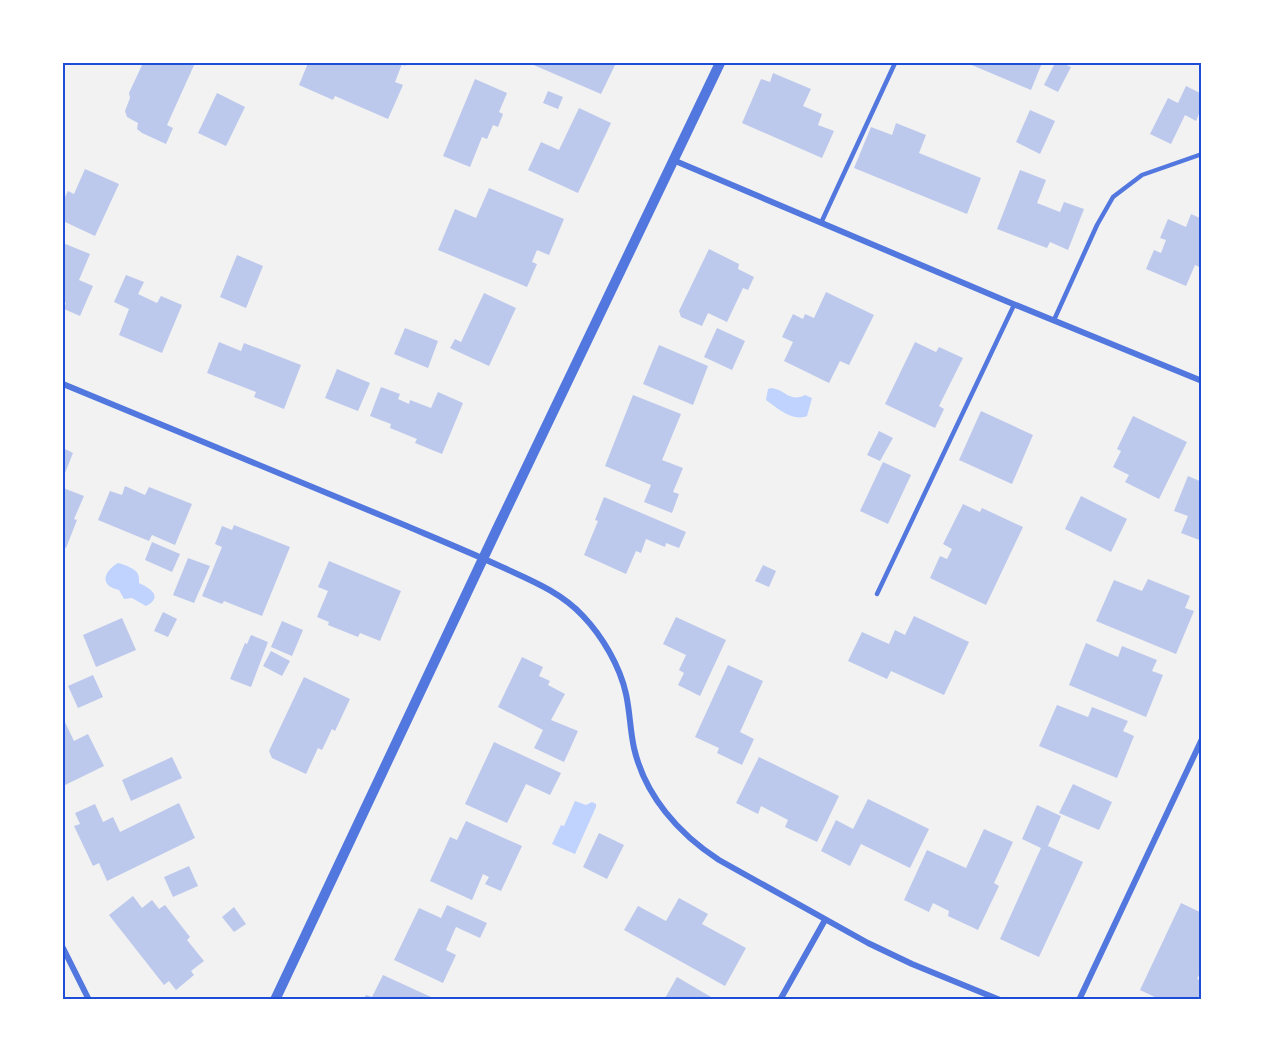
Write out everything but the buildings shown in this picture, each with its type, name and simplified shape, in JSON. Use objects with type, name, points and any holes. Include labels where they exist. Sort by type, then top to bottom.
[{"type":"street","points":[[275,1000],[720,63]]},
{"type":"street","points":[[673,160],[1202,381]]},
{"type":"street","points":[[63,384],[484,558],[530,579],[565,600],[597,631],[608,649],[626,692],[634,748],[642,771],[658,804],[685,835],[719,860],[868,943],[1000,1000]]},
{"type":"street","points":[[1079,1000],[1202,739]]},
{"type":"street","points":[[780,1000],[825,920]]},
{"type":"street","points":[[63,948],[89,1000]]},
{"type":"lane","points":[[821,223],[895,63]]},
{"type":"lane","points":[[1054,321],[1097,225],[1113,197],[1142,175],[1202,154]]},
{"type":"lane","points":[[877,594],[1014,304]]},
{"type":"water","points":[[771,388],[791,397],[805,395],[812,398],[807,416],[791,416],[766,400],[768,389]]},
{"type":"water","points":[[118,563],[137,572],[139,583],[147,587],[155,596],[151,603],[146,606],[132,598],[124,599],[119,590],[109,586],[106,576]]},
{"type":"water","points":[[575,801],[586,805],[592,802],[596,804],[596,807],[575,854],[552,844],[561,825],[564,826]]}]
